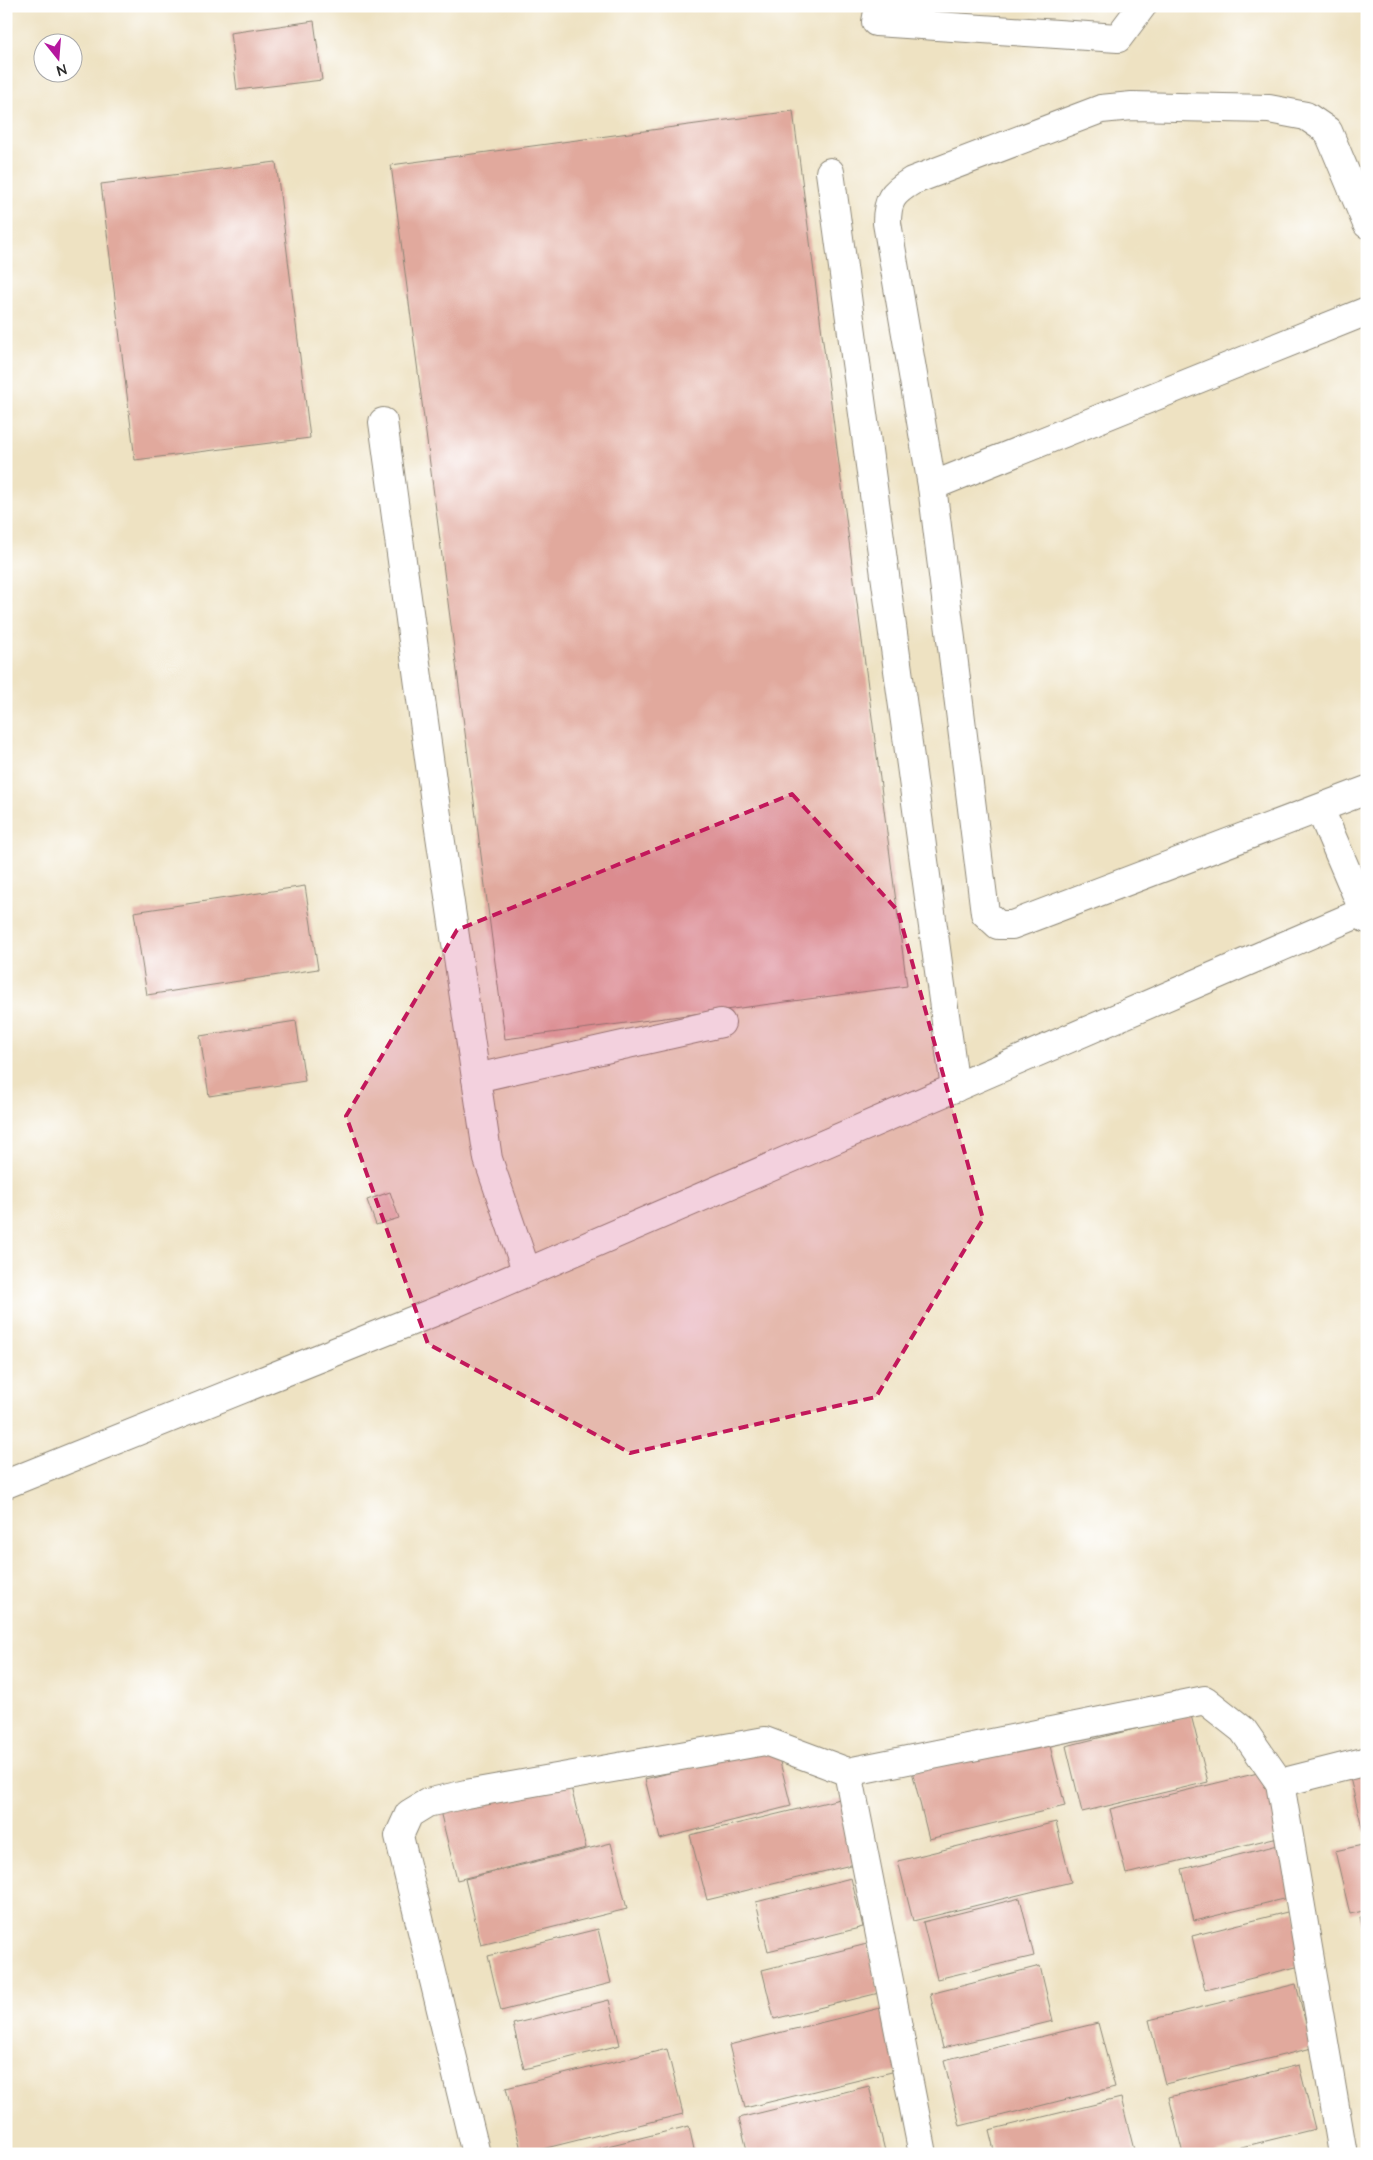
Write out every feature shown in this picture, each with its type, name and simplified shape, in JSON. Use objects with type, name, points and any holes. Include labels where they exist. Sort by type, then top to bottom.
[{"type":"street","points":[[879,6],[876,22],[1118,38],[1142,6]]},
{"type":"street","points":[[1367,224],[1328,131],[1306,116],[1269,109],[1132,106],[1101,109],[912,181],[899,189],[887,205],[887,224],[932,486],[985,913],[998,925],[1012,925],[1367,790]]},
{"type":"street","points":[[830,172],[955,1088]]},
{"type":"street","points":[[932,486],[1367,311]]},
{"type":"street","points":[[383,422],[488,1159],[527,1273]]},
{"type":"street","points":[[6,1484],[527,1273],[1366,913],[1320,809]]},
{"type":"street","points":[[476,1078],[721,1024]]},
{"type":"street","points":[[476,2154],[399,1836],[409,1814],[428,1803],[466,1794],[765,1741],[848,1772],[1205,1700],[1243,1730],[1280,1783],[1343,2154]]},
{"type":"street","points":[[1280,1783],[1367,1761]]},
{"type":"street","points":[[848,1772],[922,2154]]},
{"type":"highlighted area","points":[[792,794],[898,911],[983,1219],[876,1397],[630,1453],[428,1344],[346,1116],[457,930]]},
{"type":"building","points":[[314,21],[322,80],[237,90],[230,33]]},
{"type":"building","points":[[793,111],[907,986],[505,1039],[391,165]]},
{"type":"building","points":[[276,162],[310,438],[135,460],[101,184]]},
{"type":"building","points":[[305,886],[318,969],[147,995],[134,912]]},
{"type":"building","points":[[296,1021],[305,1081],[209,1096],[200,1036]]},
{"type":"building","points":[[390,1192],[399,1218],[376,1225],[367,1200]]},
{"type":"building","points":[[1191,1715],[1208,1782],[1082,1812],[1066,1746]]},
{"type":"building","points":[[1048,1738],[1065,1806],[929,1839],[912,1771]]},
{"type":"building","points":[[776,1746],[791,1806],[660,1839],[645,1779]]},
{"type":"building","points":[[1367,1770],[1367,1830],[1363,1831],[1349,1774]]},
{"type":"building","points":[[1266,1771],[1282,1836],[1126,1874],[1110,1809]]},
{"type":"building","points":[[569,1779],[586,1848],[457,1880],[440,1811]]},
{"type":"building","points":[[844,1798],[859,1863],[707,1900],[690,1835]]},
{"type":"building","points":[[1056,1822],[1071,1882],[913,1921],[898,1861]]},
{"type":"building","points":[[611,1843],[627,1909],[481,1945],[465,1879]]},
{"type":"building","points":[[1282,1844],[1295,1896],[1194,1921],[1182,1869]]},
{"type":"building","points":[[1367,1844],[1367,1910],[1350,1914],[1335,1851]]},
{"type":"building","points":[[851,1878],[863,1927],[768,1951],[756,1902]]},
{"type":"building","points":[[1020,1898],[1034,1956],[937,1979],[923,1922]]},
{"type":"building","points":[[1295,1910],[1308,1964],[1205,1990],[1192,1936]]},
{"type":"building","points":[[1367,1916],[1367,1942],[1366,1942],[1360,1917]]},
{"type":"building","points":[[598,1929],[611,1983],[501,2011],[488,1956]]},
{"type":"building","points":[[867,1944],[879,1993],[774,2019],[762,1970]]},
{"type":"building","points":[[1040,1966],[1053,2021],[943,2048],[930,1994]]},
{"type":"building","points":[[1296,1984],[1312,2048],[1165,2084],[1149,2020]]},
{"type":"building","points":[[609,2000],[620,2045],[524,2069],[513,2024]]},
{"type":"building","points":[[889,2006],[904,2069],[745,2108],[729,2045]]},
{"type":"building","points":[[1098,2023],[1115,2087],[960,2126],[944,2060]]},
{"type":"building","points":[[667,2049],[683,2114],[522,2154],[506,2088]]},
{"type":"building","points":[[1299,2065],[1315,2129],[1213,2154],[1183,2154],[1169,2097]]},
{"type":"building","points":[[869,2086],[885,2151],[875,2154],[748,2154],[739,2118]]},
{"type":"building","points":[[1121,2098],[1135,2154],[995,2154],[989,2130]]},
{"type":"building","points":[[689,2126],[695,2154],[579,2154],[579,2153]]}]
